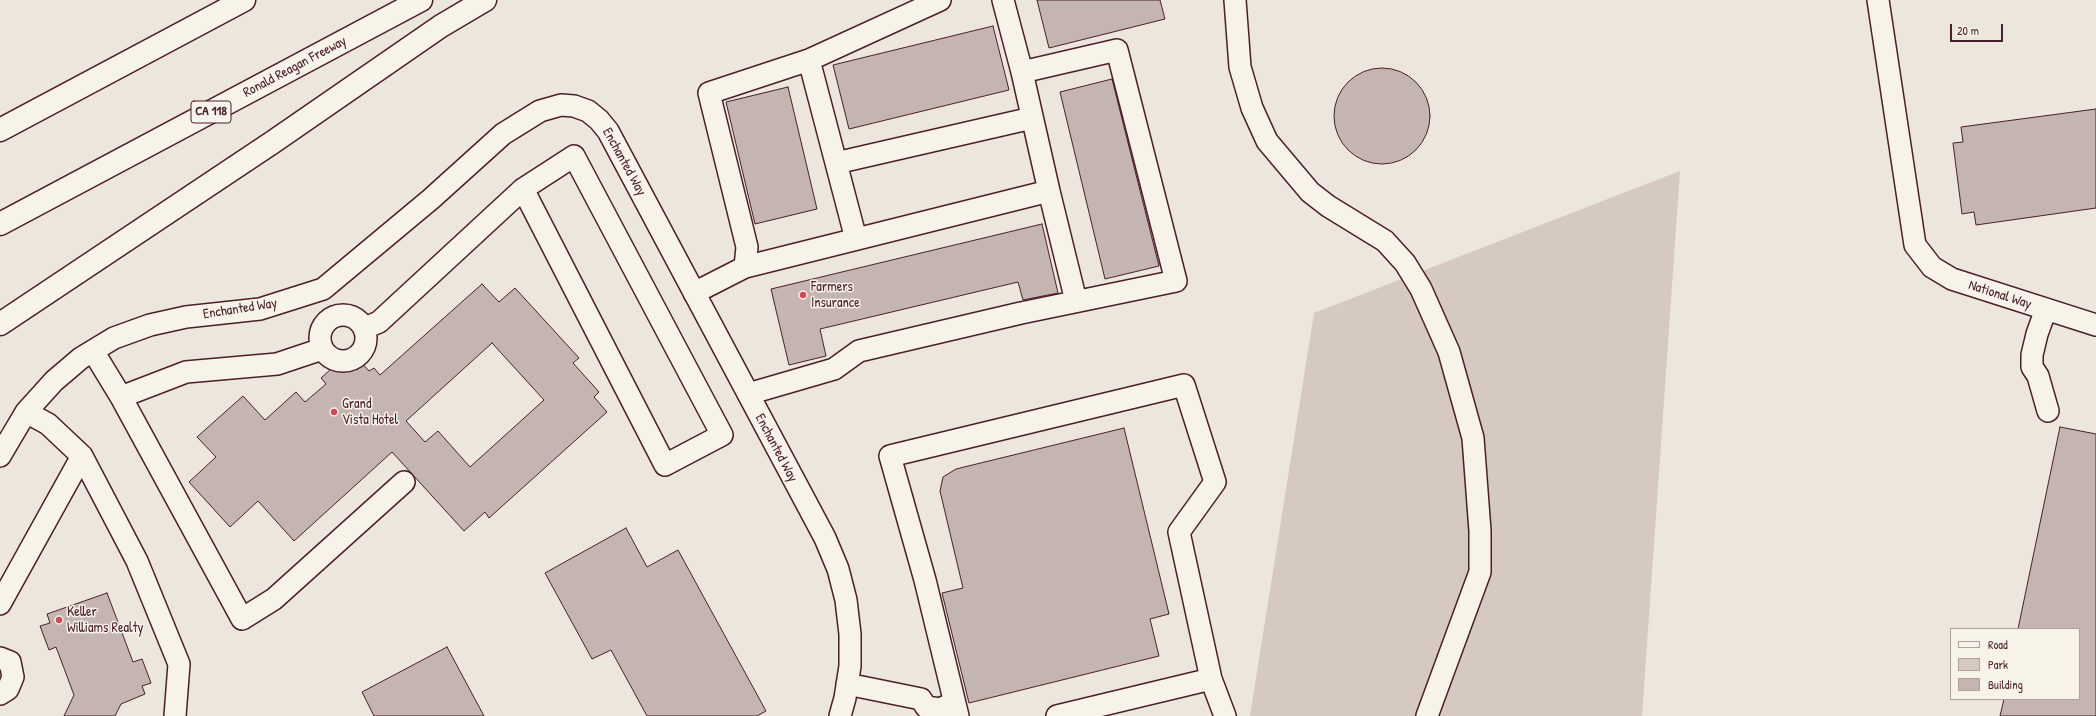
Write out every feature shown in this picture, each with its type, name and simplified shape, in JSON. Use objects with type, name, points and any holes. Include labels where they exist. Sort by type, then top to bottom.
[{"type":"highway","points":[[0,130],[244,0]]},
{"type":"highway","name":"Ronald Reagan Freeway","points":[[0,224],[421,0]]},
{"type":"highway","points":[[0,324],[273,142],[441,26],[485,0]]},
{"type":"street","points":[[745,267],[747,248],[709,93],[809,60],[940,0]]},
{"type":"street","points":[[1003,0],[1022,72],[1076,302]]},
{"type":"street","points":[[1235,0],[1240,67],[1252,108],[1267,141],[1310,192],[1328,206],[1385,241],[1405,263],[1421,289],[1449,352],[1473,438],[1480,531],[1480,572],[1427,716]]},
{"type":"street","name":"National Way","points":[[1878,0],[1915,245],[1932,267],[1952,280],[2096,325]]},
{"type":"street","points":[[748,394],[834,369],[859,351],[1176,281],[1117,50],[1022,72]]},
{"type":"street","points":[[809,60],[856,240]]},
{"type":"street","name":"Enchanted Way","points":[[0,456],[26,412],[54,381],[81,358],[114,338],[150,325],[186,317],[260,309],[323,289],[431,199],[503,134],[540,112],[561,105],[574,106],[588,111],[599,120],[608,131],[825,538],[838,570],[846,600],[850,634],[850,666],[840,716]]},
{"type":"street","points":[[836,163],[1032,118]]},
{"type":"street","points":[[365,328],[379,322],[524,189],[574,156],[722,435],[665,465],[524,189]]},
{"type":"street","points":[[694,293],[745,267],[1050,191]]},
{"type":"street","points":[[323,289],[333,317]]},
{"type":"street","points":[[2046,309],[2037,334],[2032,355],[2032,367],[2038,376],[2048,411]]},
{"type":"street","points":[[348,315],[361,322],[365,328],[367,336],[366,344],[363,351],[354,359],[342,362],[334,360],[327,356],[322,349],[320,334],[326,321],[333,317],[348,315]]},
{"type":"street","points":[[121,397],[186,372],[277,364],[322,349]]},
{"type":"street","points":[[94,351],[121,397],[242,619],[274,599],[404,482]]},
{"type":"street","points":[[956,710],[925,580],[890,456],[1184,385],[1215,482],[1179,532],[1210,679],[1225,716]]},
{"type":"street","points":[[26,412],[48,424],[82,456],[137,561],[179,664],[175,716]]},
{"type":"street","points":[[0,604],[82,456]]},
{"type":"street","points":[[0,658],[10,662],[13,677],[8,689],[0,694]]},
{"type":"street","points":[[1057,716],[1210,679]]},
{"type":"street","points":[[847,684],[921,699],[927,692],[944,694],[956,710]]},
{"type":"green space","points":[[1680,171],[1642,716],[1250,716],[1314,313]]},
{"type":"building","points":[[1037,0],[1160,0],[1165,19],[1049,48]]},
{"type":"building","points":[[993,26],[1009,90],[849,129],[833,65]]},
{"type":"building","points":[[1382,68],[1400,72],[1409,76],[1416,82],[1422,89],[1426,98],[1430,116],[1426,134],[1422,143],[1416,150],[1409,156],[1400,160],[1382,164],[1364,160],[1355,156],[1348,150],[1342,143],[1338,134],[1334,116],[1338,98],[1342,89],[1348,82],[1355,76],[1364,72]]},
{"type":"building","points":[[1112,79],[1159,266],[1105,279],[1060,92]]},
{"type":"building","points":[[788,87],[817,209],[755,224],[726,102]]},
{"type":"building","points":[[2096,109],[2096,208],[1976,225],[1974,212],[1962,214],[1953,143],[1963,142],[1961,127]]},
{"type":"building","points":[[1042,224],[1058,293],[1023,300],[1018,282],[820,329],[826,356],[789,365],[771,289]]},
{"type":"building","name":"Grand Vista Hotel","points":[[482,284],[499,302],[515,288],[579,358],[573,363],[599,392],[594,397],[607,412],[489,518],[485,512],[464,531],[392,452],[294,541],[258,501],[230,527],[189,482],[216,457],[197,437],[243,396],[265,420],[296,392],[305,402],[326,384],[321,378],[351,351],[369,371],[374,368],[380,375]],"holes":[[[492,343],[544,400],[470,467],[438,431],[425,442],[406,421]]]},
{"type":"building","points":[[2060,427],[2096,434],[2096,716],[2000,716],[2004,700],[2080,700],[2080,628],[2018,628]]},
{"type":"building","points":[[1124,428],[1169,614],[1150,619],[1159,656],[969,703],[942,593],[963,588],[940,491],[943,477],[956,469]]},
{"type":"building","points":[[626,528],[647,567],[678,550],[766,711],[757,716],[647,716],[611,650],[592,659],[545,573]]},
{"type":"building","points":[[107,593],[133,662],[142,659],[151,683],[142,686],[145,694],[121,704],[115,716],[64,716],[74,695],[56,647],[49,650],[40,626],[50,623],[47,614]]},
{"type":"building","points":[[447,647],[484,716],[374,716],[362,692]]},
{"type":"place","name":"Farmers Insurance","points":[[803,295]]},
{"type":"place","name":"Grand Vista Hotel","points":[[334,412]]},
{"type":"place","name":"Keller Williams Realty","points":[[59,620]]}]
